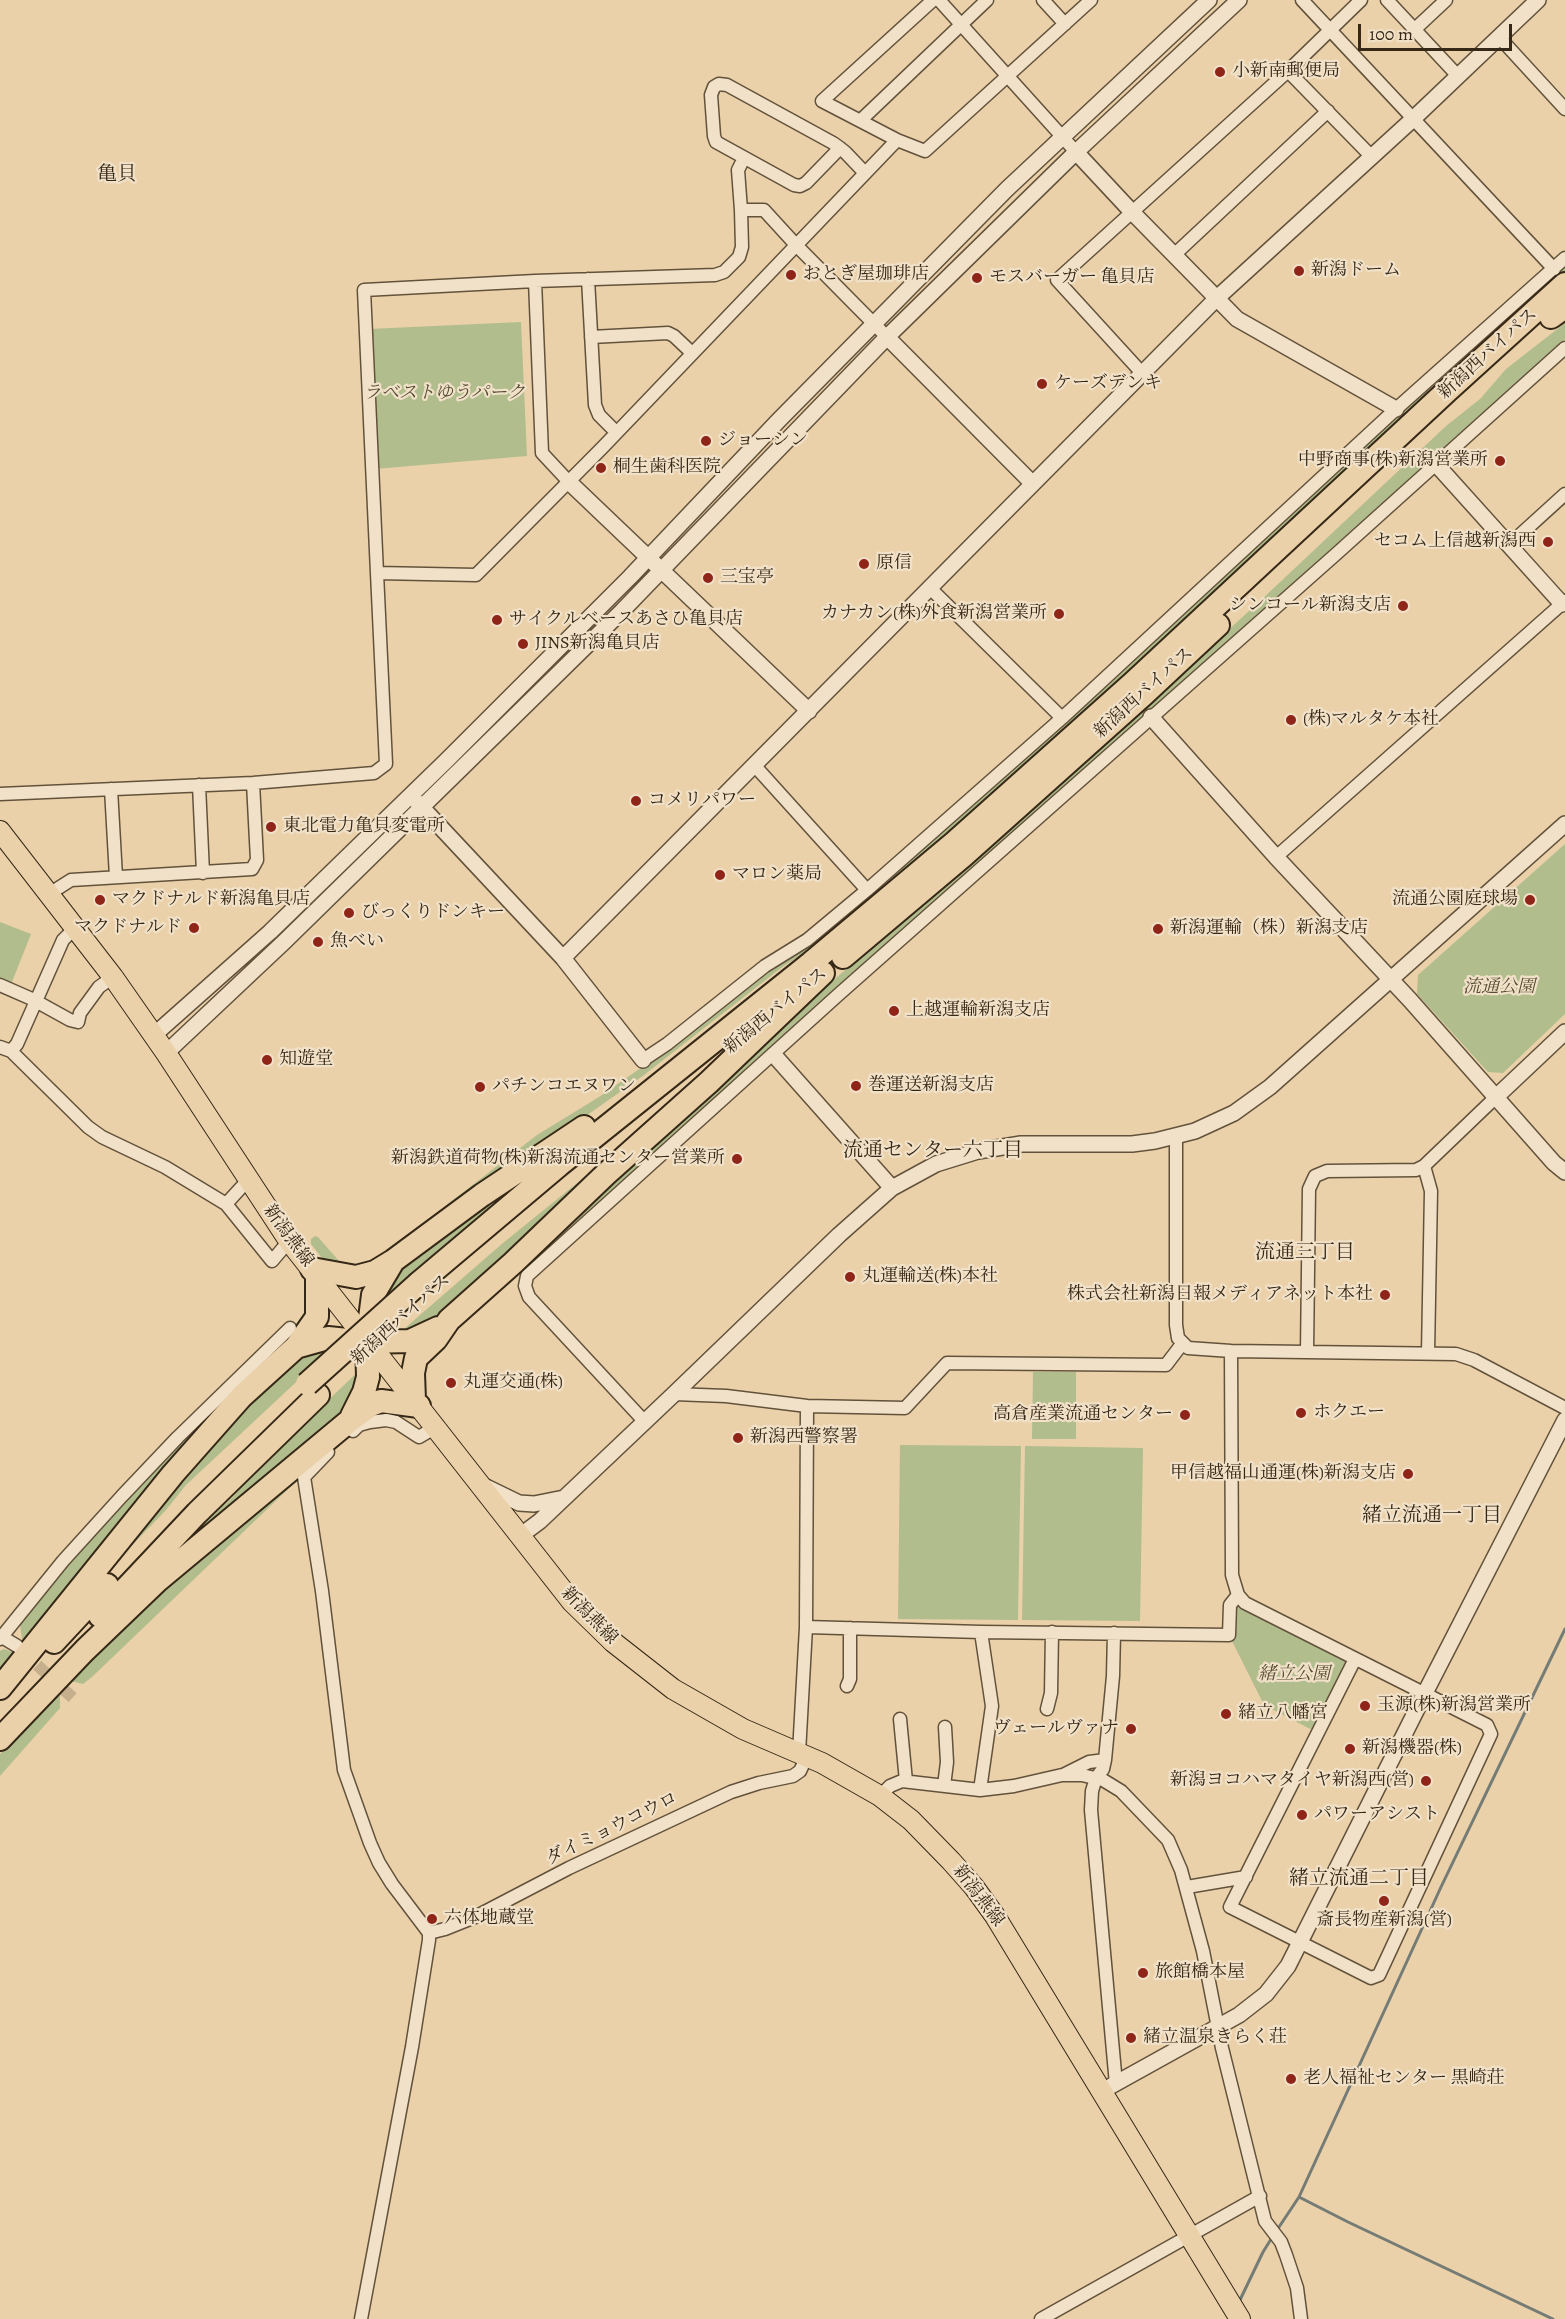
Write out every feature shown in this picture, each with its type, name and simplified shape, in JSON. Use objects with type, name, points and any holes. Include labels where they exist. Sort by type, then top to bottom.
[{"type":"highway","name":"新潟西バイパス","points":[[0,1704],[69,1626],[170,1519],[424,1289],[551,1192],[817,968],[1133,683],[1447,391],[1559,277]]},
{"type":"highway","name":"新潟西バイパス","points":[[817,968],[964,855],[1144,694],[1560,310]]},
{"type":"highway","points":[[0,1688],[173,1474],[293,1337],[316,1317],[314,1272],[356,1278],[375,1272],[482,1195],[561,1144],[817,968]]},
{"type":"highway","points":[[293,1337],[367,1342],[410,1341],[431,1332],[449,1320],[513,1263],[614,1166],[709,1082],[817,968]]},
{"type":"highway","points":[[348,1422],[366,1386],[369,1371],[367,1342],[373,1295],[393,1261]]},
{"type":"highway","points":[[0,1739],[85,1650],[157,1581],[348,1422],[371,1405],[381,1401],[417,1403],[413,1373],[416,1358],[435,1339],[449,1320]]},
{"type":"highway","name":"新潟西バイパス","points":[[0,1728],[80,1637],[313,1390]]},
{"type":"main road","name":"新潟燕線","points":[[0,831],[113,977],[154,1035],[289,1241],[578,1609],[613,1642],[673,1689],[743,1729],[803,1755],[880,1796],[911,1820],[951,1861],[995,1916],[1109,2088],[1189,2236],[1235,2311]]},
{"type":"street","points":[[933,0],[822,100],[897,140],[925,151],[1091,0]]},
{"type":"street","points":[[939,0],[959,25],[1131,211],[1237,319],[1396,409]]},
{"type":"street","points":[[861,120],[987,0]]},
{"type":"street","points":[[1043,0],[1065,24]]},
{"type":"street","points":[[154,1035],[270,932],[411,796],[650,557],[873,323],[1007,189],[1209,0]]},
{"type":"street","points":[[166,1053],[284,942],[622,611],[887,337],[1076,152],[1239,0]]},
{"type":"street","points":[[1302,0],[1559,277]]},
{"type":"street","points":[[1141,372],[1057,280],[1288,70],[1361,0]]},
{"type":"street","points":[[1387,0],[1457,75]]},
{"type":"street","points":[[1414,29],[1446,0]]},
{"type":"street","points":[[563,958],[1216,298],[1413,119],[1538,0]]},
{"type":"street","points":[[1499,37],[1565,109]]},
{"type":"street","points":[[1288,70],[1371,156]]},
{"type":"street","points":[[840,148],[806,183],[800,186],[794,185],[716,142],[711,94],[714,87],[719,84],[727,85],[840,148],[865,173]]},
{"type":"street","points":[[1174,255],[1328,111]]},
{"type":"street","points":[[377,573],[476,575],[569,482],[897,140]]},
{"type":"street","points":[[0,794],[253,783],[374,773],[386,765],[364,290],[716,275],[724,272],[739,257],[742,247],[738,170],[744,158]]},
{"type":"street","points":[[741,210],[764,210],[1032,483]]},
{"type":"street","points":[[411,796],[563,958],[643,1060],[667,1044],[765,966],[807,940],[867,890],[1062,718],[1396,409],[1559,277],[1565,258]]},
{"type":"street","points":[[588,279],[596,411],[616,432]]},
{"type":"street","points":[[535,281],[542,453],[569,482],[809,711]]},
{"type":"street","points":[[591,337],[668,333],[692,353]]},
{"type":"street","points":[[644,1421],[529,1297],[525,1281],[532,1271],[856,979],[1565,348]]},
{"type":"street","points":[[1276,856],[1564,604],[1436,464]]},
{"type":"street","points":[[1510,544],[1565,494]]},
{"type":"street","points":[[930,588],[1062,718]]},
{"type":"street","points":[[1151,717],[1554,1163],[1565,1172]]},
{"type":"street","points":[[755,766],[867,890]]},
{"type":"street","points":[[49,894],[67,881],[252,869],[256,865],[253,783]]},
{"type":"street","points":[[199,785],[203,873]]},
{"type":"street","points":[[111,789],[116,877]]},
{"type":"street","points":[[520,1536],[564,1498],[839,1235],[892,1188],[936,1164],[1002,1146],[1132,1144],[1176,1137],[1214,1124],[1251,1102],[1565,824]]},
{"type":"street","points":[[75,928],[63,940],[17,1044],[6,1049],[88,1127],[102,1137],[165,1167],[226,1204],[272,1261],[289,1241]]},
{"type":"street","points":[[0,985],[78,1022],[80,1013],[99,987],[113,977]]},
{"type":"street","points":[[1307,1352],[1311,1182],[1320,1172],[1327,1171],[1407,1171],[1424,1166],[1565,1032]]},
{"type":"street","points":[[774,1055],[892,1188]]},
{"type":"street","points":[[1176,1137],[1176,1325],[1178,1338],[1182,1344],[1195,1350],[1456,1354],[1474,1360],[1565,1408]]},
{"type":"street","points":[[1424,1166],[1431,1191],[1428,1353]]},
{"type":"street","points":[[226,1204],[248,1180]]},
{"type":"street","points":[[17,1646],[1,1638],[63,1561],[178,1437],[293,1337]]},
{"type":"street","points":[[674,1394],[726,1396],[807,1406],[905,1408],[947,1363],[1166,1365],[1182,1344]]},
{"type":"street","points":[[1231,1351],[1232,1575],[1238,1595],[1245,1603],[1487,1725],[1491,1734],[1379,1975],[1371,1978],[1230,1907],[1356,1659]]},
{"type":"street","points":[[803,1755],[807,1406]]},
{"type":"street","points":[[1114,1633],[1113,1676],[1105,1760],[1092,1791],[1091,1810],[1109,2088],[1239,2015],[1266,1994],[1288,1966],[1565,1420]]},
{"type":"street","points":[[361,2319],[418,2013],[428,1955],[429,1933],[379,1863],[344,1770],[322,1591],[304,1477],[320,1459],[359,1425],[377,1421],[396,1422],[419,1437],[426,1435],[436,1427]]},
{"type":"street","points":[[482,1485],[527,1505],[564,1498]]},
{"type":"street","points":[[806,1627],[1229,1635],[1230,1605],[1238,1595]]},
{"type":"street","points":[[847,1686],[850,1679],[850,1628]]},
{"type":"street","points":[[980,1790],[992,1706],[981,1632]]},
{"type":"street","points":[[1047,1710],[1051,1693],[1052,1632]]},
{"type":"street","points":[[900,1719],[906,1781]]},
{"type":"street","points":[[944,1786],[947,1762],[945,1727]]},
{"type":"street","name":"ダイミョウコウロ","points":[[429,1933],[476,1917],[569,1868],[731,1792],[793,1776],[800,1771],[803,1755]]},
{"type":"street","points":[[1062,1775],[1089,1762],[1105,1760]]},
{"type":"street","points":[[880,1796],[890,1786],[906,1781],[980,1790],[1014,1786],[1072,1774],[1096,1778],[1121,1791],[1168,1840],[1187,1887],[1203,1951],[1222,2048],[1265,2221],[1281,2242],[1297,2288],[1301,2319]]},
{"type":"street","points":[[1187,1887],[1246,1876]]},
{"type":"street","points":[[1041,2319],[1260,2196]]},
{"type":"green space","points":[[1565,263],[1565,272],[1451,370],[1415,408],[1003,788],[835,932],[781,968],[644,1075],[372,1267],[344,1273],[322,1258],[311,1244],[311,1239],[315,1236],[339,1261],[358,1265],[372,1263],[537,1135],[599,1097],[658,1056],[887,879],[1102,691],[1365,445]]},
{"type":"green space","name":"ラベストゆうパーク","points":[[521,322],[527,456],[375,469],[369,329]]},
{"type":"green space","points":[[1565,323],[1565,339],[438,1345],[791,1017],[1077,769],[1446,426],[1480,399],[1506,369]]},
{"type":"green space","name":"流通公園","points":[[1565,844],[1565,1014],[1503,1073],[1488,1072],[1417,994],[1418,975]]},
{"type":"green space","points":[[0,922],[31,934],[10,987],[0,984]]},
{"type":"green space","points":[[650,1124],[478,1287],[424,1329],[397,1335],[503,1243]]},
{"type":"green space","points":[[582,1136],[372,1312],[384,1278]]},
{"type":"green space","points":[[338,1343],[186,1485],[166,1510],[90,1589],[180,1474],[301,1351]]},
{"type":"green space","points":[[268,1357],[26,1644],[22,1639],[20,1625],[51,1583],[110,1515],[210,1412]]},
{"type":"green space","points":[[363,1367],[353,1405],[112,1617],[194,1530],[232,1498],[261,1464]]},
{"type":"green space","points":[[1033,1372],[1076,1372],[1076,1439],[1032,1439]]},
{"type":"green space","points":[[356,1424],[92,1677],[83,1684],[67,1680],[143,1604]]},
{"type":"green space","points":[[900,1445],[1021,1446],[1018,1620],[898,1619]]},
{"type":"green space","points":[[1025,1446],[1143,1448],[1140,1621],[1022,1620]]},
{"type":"green space","name":"緒立公園","points":[[1238,1595],[1355,1661],[1318,1733],[1264,1705],[1229,1635]]},
{"type":"green space","points":[[4,1649],[17,1654],[0,1676],[0,1651]]},
{"type":"green space","points":[[57,1690],[60,1695],[60,1708],[0,1776],[0,1754]]},
{"type":"waterway","points":[[1277,2230],[1299,2197],[1441,1887],[1565,1629]]},
{"type":"waterway","points":[[1299,2197],[1553,2319]]},
{"type":"waterway","points":[[1239,2302],[1273,2236]]},
{"type":"tunnel","points":[[24,1653],[74,1699]]},
{"type":"place","name":"小新南郵便局","points":[[1220,72]]},
{"type":"place","name":"新潟ドーム","points":[[1299,271]]},
{"type":"place","name":"おとぎ屋珈琲店","points":[[791,275]]},
{"type":"place","name":"モスバーガー 亀貝店","points":[[977,278]]},
{"type":"place","name":"ケーズデンキ","points":[[1042,384]]},
{"type":"place","name":"ジョーシン","points":[[706,441]]},
{"type":"place","name":"中野商事(株)新潟営業所","points":[[1500,461]]},
{"type":"place","name":"桐生歯科医院","points":[[601,468]]},
{"type":"place","name":"セコム上信越新潟西","points":[[1548,542]]},
{"type":"place","name":"原信","points":[[864,564]]},
{"type":"place","name":"三宝亭","points":[[708,578]]},
{"type":"place","name":"シンコール新潟支店","points":[[1403,606]]},
{"type":"place","name":"カナカン(株)外食新潟営業所","points":[[1059,614]]},
{"type":"place","name":"サイクルベースあさひ亀貝店","points":[[497,620]]},
{"type":"place","name":"JINS新潟亀貝店","points":[[523,644]]},
{"type":"place","name":"(株)マルタケ本社","points":[[1291,720]]},
{"type":"place","name":"コメリパワー","points":[[636,801]]},
{"type":"place","name":"東北電力亀貝変電所","points":[[271,827]]},
{"type":"place","name":"マロン薬局","points":[[720,875]]},
{"type":"place","name":"マクドナルド新潟亀貝店","points":[[100,900]]},
{"type":"place","name":"流通公園庭球場","points":[[1530,900]]},
{"type":"place","name":"びっくりドンキー","points":[[349,913]]},
{"type":"place","name":"マクドナルド","points":[[194,928]]},
{"type":"place","name":"新潟運輸（株）新潟支店","points":[[1158,929]]},
{"type":"place","name":"魚べい","points":[[318,942]]},
{"type":"place","name":"上越運輸新潟支店","points":[[894,1011]]},
{"type":"place","name":"知遊堂","points":[[267,1060]]},
{"type":"place","name":"巻運送新潟支店","points":[[856,1086]]},
{"type":"place","name":"パチンコエヌワン","points":[[480,1087]]},
{"type":"place","name":"新潟鉄道荷物(株)新潟流通センター営業所","points":[[737,1159]]},
{"type":"place","name":"丸運輸送(株)本社","points":[[850,1277]]},
{"type":"place","name":"株式会社新潟日報メディアネット本社","points":[[1385,1295]]},
{"type":"place","name":"丸運交通(株)","points":[[451,1383]]},
{"type":"place","name":"ホクエー","points":[[1301,1413]]},
{"type":"place","name":"高倉産業流通センター","points":[[1185,1415]]},
{"type":"place","name":"新潟西警察署","points":[[738,1438]]},
{"type":"place","name":"甲信越福山通運(株)新潟支店","points":[[1408,1474]]},
{"type":"place","name":"玉源(株)新潟営業所","points":[[1365,1706]]},
{"type":"place","name":"緒立八幡宮","points":[[1226,1714]]},
{"type":"place","name":"ヴェールヴァナ","points":[[1131,1729]]},
{"type":"place","name":"新潟機器(株)","points":[[1350,1749]]},
{"type":"place","name":"新潟ヨコハマタイヤ新潟西(営)","points":[[1426,1781]]},
{"type":"place","name":"パワーアシスト","points":[[1302,1815]]},
{"type":"place","name":"斎長物産新潟(営)","points":[[1384,1901]]},
{"type":"place","name":"六体地蔵堂","points":[[432,1919]]},
{"type":"place","name":"旅館橋本屋","points":[[1143,1973]]},
{"type":"place","name":"緒立温泉きらく荘","points":[[1131,2038]]},
{"type":"place","name":"老人福祉センター 黒崎荘","points":[[1291,2079]]},
{"type":"district","name":"亀貝","points":[[117,175]]},
{"type":"district","name":"流通センター六丁目","points":[[933,1151]]},
{"type":"district","name":"流通三丁目","points":[[1305,1253]]},
{"type":"district","name":"緒立流通一丁目","points":[[1432,1516]]},
{"type":"district","name":"緒立流通二丁目","points":[[1359,1879]]}]
